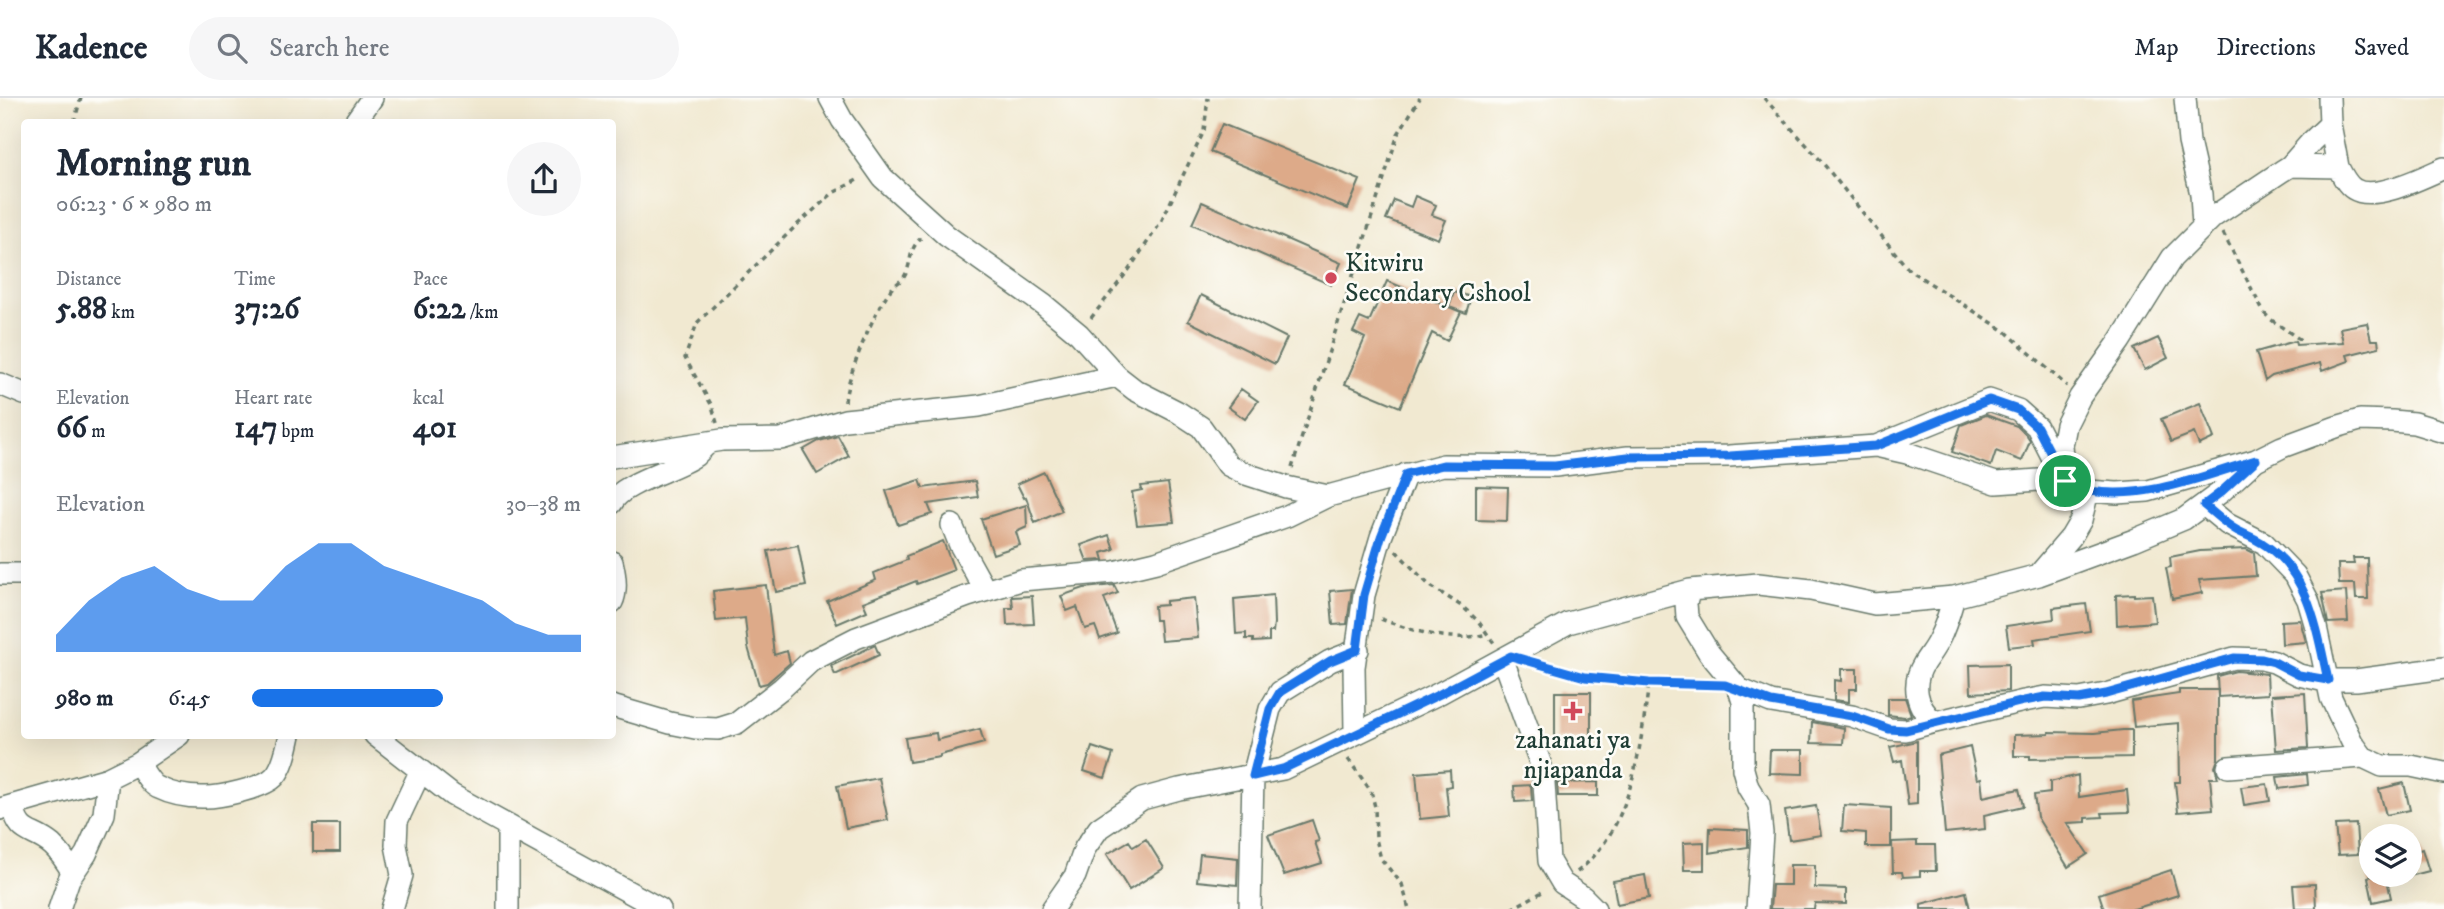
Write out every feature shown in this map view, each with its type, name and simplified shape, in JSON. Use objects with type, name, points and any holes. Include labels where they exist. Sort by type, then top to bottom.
[{"type":"street","points":[[357,119],[372,98]]},
{"type":"street","points":[[830,98],[842,120],[883,178],[947,236],[1045,304],[1079,334],[1117,376],[1135,390],[1201,427],[1228,465],[1286,487],[1328,496]]},
{"type":"street","points":[[2186,98],[2189,142],[2208,221]]},
{"type":"street","points":[[2329,98],[2330,124],[2338,167],[2344,179],[2354,189],[2363,193],[2376,192],[2407,184],[2444,168]]},
{"type":"street","points":[[2065,481],[2062,446],[2066,425],[2080,397],[2132,324],[2172,258],[2208,221],[2290,166],[2330,124]]},
{"type":"street","points":[[2290,166],[2338,167]]},
{"type":"street","points":[[616,456],[716,441],[781,439],[845,419],[979,406],[1117,376]]},
{"type":"street","points":[[0,384],[21,393]]},
{"type":"street","points":[[1876,446],[1989,400],[2018,410],[2037,427],[2065,481]]},
{"type":"street","points":[[616,707],[695,728],[718,729],[737,723],[811,661],[889,625],[985,590],[1021,580],[1114,572],[1156,562],[1287,516],[1328,496],[1443,465],[1555,466],[1628,457],[1730,456],[1876,446],[1907,453],[1996,483],[2065,481],[2088,491],[2117,493],[2148,491],[2256,460],[2308,436],[2360,420],[2414,423],[2444,432]]},
{"type":"street","points":[[616,497],[627,488],[694,456],[716,441]]},
{"type":"street","points":[[1052,909],[1075,876],[1085,848],[1100,828],[1118,813],[1142,799],[1283,769],[1440,694],[1568,623],[1690,590],[1758,584],[1811,590],[1875,604],[1954,597],[2039,575],[2184,519],[2221,492],[2256,460]]},
{"type":"street","points":[[1355,733],[1353,678],[1364,595],[1381,537],[1406,474]]},
{"type":"street","points":[[2039,575],[2071,537],[2081,520],[2088,491]]},
{"type":"street","points":[[2204,505],[2227,524],[2264,543],[2295,575],[2308,600],[2316,627],[2331,698],[2352,742],[2363,757]]},
{"type":"street","points":[[952,525],[985,590]]},
{"type":"street","points":[[0,574],[21,574]]},
{"type":"street","points":[[1690,590],[1686,603],[1687,617],[1709,653],[1739,689],[1743,702],[1744,779],[1759,805],[1761,821],[1757,909]]},
{"type":"street","points":[[1935,722],[1922,708],[1916,684],[1919,672],[1945,628],[1954,597]]},
{"type":"street","points":[[1250,909],[1253,776],[1270,709],[1280,692],[1330,661],[1357,650]]},
{"type":"street","points":[[1507,658],[1541,762],[1549,861],[1562,883],[1595,909]]},
{"type":"street","points":[[1739,689],[1771,702],[1852,716],[1889,729],[1906,730],[2045,697],[2079,699],[2106,694],[2234,658],[2262,659],[2299,675],[2328,680],[2357,680],[2444,668]]},
{"type":"street","points":[[73,873],[52,845],[23,829],[6,807],[108,778],[138,763],[172,739]]},
{"type":"street","points":[[138,763],[156,788],[205,798],[263,784],[274,778],[282,764],[289,739]]},
{"type":"street","points":[[380,739],[452,795],[660,909]]},
{"type":"street","points":[[2228,767],[2363,757],[2382,765],[2410,766],[2444,773]]},
{"type":"street","points":[[393,909],[402,875],[396,845],[397,821],[421,772]]},
{"type":"street","points":[[59,909],[73,873],[97,833],[104,814],[108,778]]},
{"type":"street","points":[[508,828],[508,909]]},
{"type":"path","points":[[75,119],[81,98]]},
{"type":"path","points":[[1079,334],[1128,271],[1161,222],[1204,131],[1208,98]]},
{"type":"path","points":[[1286,487],[1398,134],[1420,98]]},
{"type":"path","points":[[1764,98],[1822,162],[1909,270],[2005,331],[2080,397]]},
{"type":"path","points":[[716,441],[712,406],[685,358],[697,323],[741,278],[833,193],[877,169]]},
{"type":"path","points":[[2208,221],[2234,252],[2264,313],[2302,341]]},
{"type":"path","points":[[845,419],[845,397],[873,317],[889,291],[904,277],[913,246],[925,236],[947,236]]},
{"type":"path","points":[[1381,537],[1429,584],[1463,607],[1478,621],[1507,658],[1585,677],[1649,683],[1714,684],[1739,689]]},
{"type":"path","points":[[1362,612],[1402,627],[1441,636],[1464,638],[1488,634]]},
{"type":"path","points":[[1511,909],[1562,883],[1581,868],[1605,843],[1616,826],[1642,739],[1649,683]]},
{"type":"path","points":[[1329,746],[1346,756],[1371,791],[1381,859],[1402,884],[1409,909]]},
{"type":"building","points":[[1222,124],[1360,180],[1348,209],[1210,152]]},
{"type":"building","points":[[1415,196],[1436,205],[1432,215],[1446,220],[1438,239],[1386,219],[1394,200],[1411,207]]},
{"type":"building","points":[[1202,202],[1341,263],[1331,285],[1192,224]]},
{"type":"building","points":[[1387,281],[1461,312],[1447,341],[1432,333],[1400,407],[1345,384],[1365,338],[1353,332],[1360,318],[1369,322]]},
{"type":"building","points":[[1454,292],[1471,297],[1466,313],[1449,307]]},
{"type":"building","points":[[1201,295],[1287,338],[1275,364],[1188,321]]},
{"type":"building","points":[[2367,323],[2371,340],[2378,340],[2379,347],[2347,355],[2349,361],[2322,371],[2320,363],[2272,376],[2265,381],[2256,352],[2295,341],[2296,345],[2343,342],[2340,328]]},
{"type":"building","points":[[2158,338],[2168,358],[2145,370],[2134,349]]},
{"type":"building","points":[[1241,389],[1258,401],[1245,419],[1228,407]]},
{"type":"building","points":[[2200,403],[2214,438],[2199,445],[2194,433],[2171,442],[2161,419]]},
{"type":"building","points":[[1986,415],[2017,426],[2026,435],[2030,441],[2022,461],[1996,451],[1991,466],[1952,452],[1961,425]]},
{"type":"building","points":[[838,436],[849,456],[817,474],[803,450],[819,441]]},
{"type":"building","points":[[1044,472],[1062,511],[1035,523],[1026,497],[1024,498],[1017,484]]},
{"type":"building","points":[[920,480],[923,488],[975,481],[978,497],[928,504],[932,514],[898,525],[886,491]]},
{"type":"building","points":[[1168,483],[1174,522],[1137,525],[1132,492],[1142,490],[1141,486]]},
{"type":"building","points":[[1476,486],[1508,487],[1507,521],[1476,520]]},
{"type":"building","points":[[1026,505],[1027,527],[1016,532],[1020,545],[993,554],[981,519]]},
{"type":"building","points":[[1109,535],[1114,549],[1102,553],[1104,560],[1087,561],[1081,545]]},
{"type":"building","points":[[943,541],[954,570],[917,584],[916,581],[863,602],[867,611],[837,624],[827,601],[876,580],[874,573]]},
{"type":"building","points":[[798,545],[806,586],[776,592],[768,551]]},
{"type":"building","points":[[2246,549],[2254,553],[2256,576],[2199,580],[2202,593],[2172,599],[2166,568],[2171,567],[2170,557],[2200,551]]},
{"type":"building","points":[[2353,558],[2367,558],[2368,599],[2356,599],[2355,584],[2339,584],[2338,564],[2354,564]]},
{"type":"building","points":[[766,585],[774,655],[787,651],[790,663],[767,683],[759,685],[748,647],[745,618],[716,621],[713,591]]},
{"type":"building","points":[[1114,585],[1118,593],[1104,598],[1117,633],[1100,639],[1095,626],[1085,629],[1077,607],[1067,611],[1061,596],[1084,588]]},
{"type":"building","points":[[1352,589],[1347,624],[1333,625],[1330,591]]},
{"type":"building","points":[[2346,591],[2348,622],[2328,623],[2322,593]]},
{"type":"building","points":[[1273,595],[1274,623],[1273,632],[1269,632],[1269,641],[1253,642],[1253,639],[1246,639],[1246,633],[1236,634],[1234,599]]},
{"type":"building","points":[[2116,595],[2152,595],[2155,622],[2117,625]]},
{"type":"building","points":[[1032,596],[1034,624],[1007,625],[1006,608],[1013,608],[1012,597]]},
{"type":"building","points":[[1194,598],[1198,638],[1161,641],[1159,620],[1155,620],[1154,606],[1166,605],[1166,601]]},
{"type":"building","points":[[2086,604],[2090,631],[2034,639],[2035,644],[2009,647],[2006,626],[2054,619],[2053,608]]},
{"type":"building","points":[[2300,620],[2306,642],[2282,644],[2281,621]]},
{"type":"building","points":[[875,645],[879,655],[835,675],[831,666]]},
{"type":"building","points":[[2008,664],[2008,691],[1971,693],[1970,665]]},
{"type":"building","points":[[1841,669],[1857,669],[1857,689],[1849,689],[1849,702],[1834,700],[1834,680],[1841,681]]},
{"type":"building","points":[[2236,671],[2267,674],[2268,694],[2218,697],[2217,676]]},
{"type":"building","points":[[2179,690],[2218,690],[2218,759],[2215,767],[2218,778],[2210,778],[2213,809],[2178,812],[2175,782],[2180,782],[2179,723],[2134,727],[2131,701],[2179,694]]},
{"type":"building","name":"zahanati ya njiapanda","points":[[1555,692],[1591,692],[1591,738],[1555,739]]},
{"type":"building","points":[[2305,693],[2308,748],[2276,750],[2272,695]]},
{"type":"building","points":[[1888,698],[1905,698],[1911,715],[1888,715]]},
{"type":"building","points":[[1812,722],[1844,728],[1843,744],[1811,743]]},
{"type":"building","points":[[980,729],[984,743],[940,757],[909,762],[905,738],[936,733],[937,740]]},
{"type":"building","points":[[2132,730],[2132,757],[2030,759],[2030,756],[2014,756],[2014,735]]},
{"type":"building","points":[[1917,741],[1917,804],[1908,805],[1902,760],[1894,762],[1890,747]]},
{"type":"building","points":[[1092,747],[1113,754],[1105,778],[1084,771]]},
{"type":"building","points":[[1970,747],[1977,779],[1981,778],[1983,797],[2019,789],[2023,806],[1984,815],[1985,829],[1945,833],[1938,755]]},
{"type":"building","points":[[1770,750],[1803,750],[1803,774],[1769,773]]},
{"type":"building","points":[[1450,770],[1451,786],[1446,787],[1449,816],[1420,819],[1416,773]]},
{"type":"building","points":[[2307,774],[2308,785],[2279,789],[2277,777]]},
{"type":"building","points":[[2078,775],[2079,797],[2127,790],[2129,812],[2102,813],[2103,817],[2086,818],[2086,822],[2067,823],[2088,854],[2068,867],[2037,817],[2034,795],[2050,793],[2050,782]]},
{"type":"building","points":[[879,778],[888,820],[846,828],[837,786]]},
{"type":"building","points":[[1598,782],[1598,796],[1558,796],[1557,783]]},
{"type":"building","points":[[2404,783],[2410,810],[2386,815],[2379,789]]},
{"type":"building","points":[[2267,784],[2270,801],[2244,805],[2241,787]]},
{"type":"building","points":[[1531,785],[1532,801],[1515,802],[1514,786]]},
{"type":"building","points":[[1844,805],[1891,808],[1891,847],[1866,847],[1866,833],[1842,831]]},
{"type":"building","points":[[1816,806],[1821,835],[1789,840],[1785,811]]},
{"type":"building","points":[[1312,820],[1322,863],[1284,875],[1268,835]]},
{"type":"building","points":[[313,824],[340,824],[340,852],[313,852]]},
{"type":"building","points":[[2356,824],[2358,854],[2338,855],[2335,825]]},
{"type":"building","points":[[1710,828],[1748,830],[1748,847],[1709,853]]},
{"type":"building","points":[[1146,839],[1164,868],[1129,890],[1107,854],[1129,841],[1133,847]]},
{"type":"building","points":[[1917,841],[1917,845],[1935,845],[1936,871],[1920,871],[1920,876],[1903,877],[1902,872],[1893,872],[1892,842]]},
{"type":"building","points":[[1704,842],[1704,870],[1684,870],[1683,843]]},
{"type":"building","points":[[2422,849],[2429,871],[2422,873]]},
{"type":"building","points":[[1200,854],[1238,858],[1237,885],[1197,881]]},
{"type":"building","points":[[1790,865],[1815,865],[1815,888],[1846,889],[1846,904],[1815,903],[1814,909],[1770,909],[1772,885],[1790,885]]},
{"type":"building","points":[[2171,870],[2178,895],[2134,909],[2104,909],[2099,894]]},
{"type":"building","points":[[1645,875],[1649,898],[1617,904],[1613,881]]},
{"type":"building","points":[[2315,884],[2316,909],[2295,909],[2293,885]]},
{"type":"building","points":[[2370,887],[2389,887],[2391,898],[2373,902]]},
{"type":"building","points":[[1966,892],[1970,909],[1921,909],[1921,904]]},
{"type":"place","name":"Kitwiru Secondary Cshool","points":[[1331,278]]},
{"type":"place","name":"zahanati ya njiapanda","points":[[1573,711]]},
{"type":"route","points":[[1989,400],[2018,410],[2037,427],[2065,481],[2088,491],[2148,491],[2256,460],[2204,505],[2227,524],[2264,543],[2295,575],[2308,600],[2328,680],[2299,675],[2262,659],[2234,658],[2106,694],[2079,699],[2045,697],[2001,705],[1960,718],[1906,730],[1877,726],[1852,716],[1771,702],[1725,685],[1649,683],[1585,677],[1511,656],[1440,694],[1283,769],[1253,776],[1270,709],[1280,692],[1330,661],[1357,650],[1364,595],[1381,537],[1406,474],[1443,465],[1555,466],[1628,457],[1730,456],[1876,446],[1989,400]]}]
